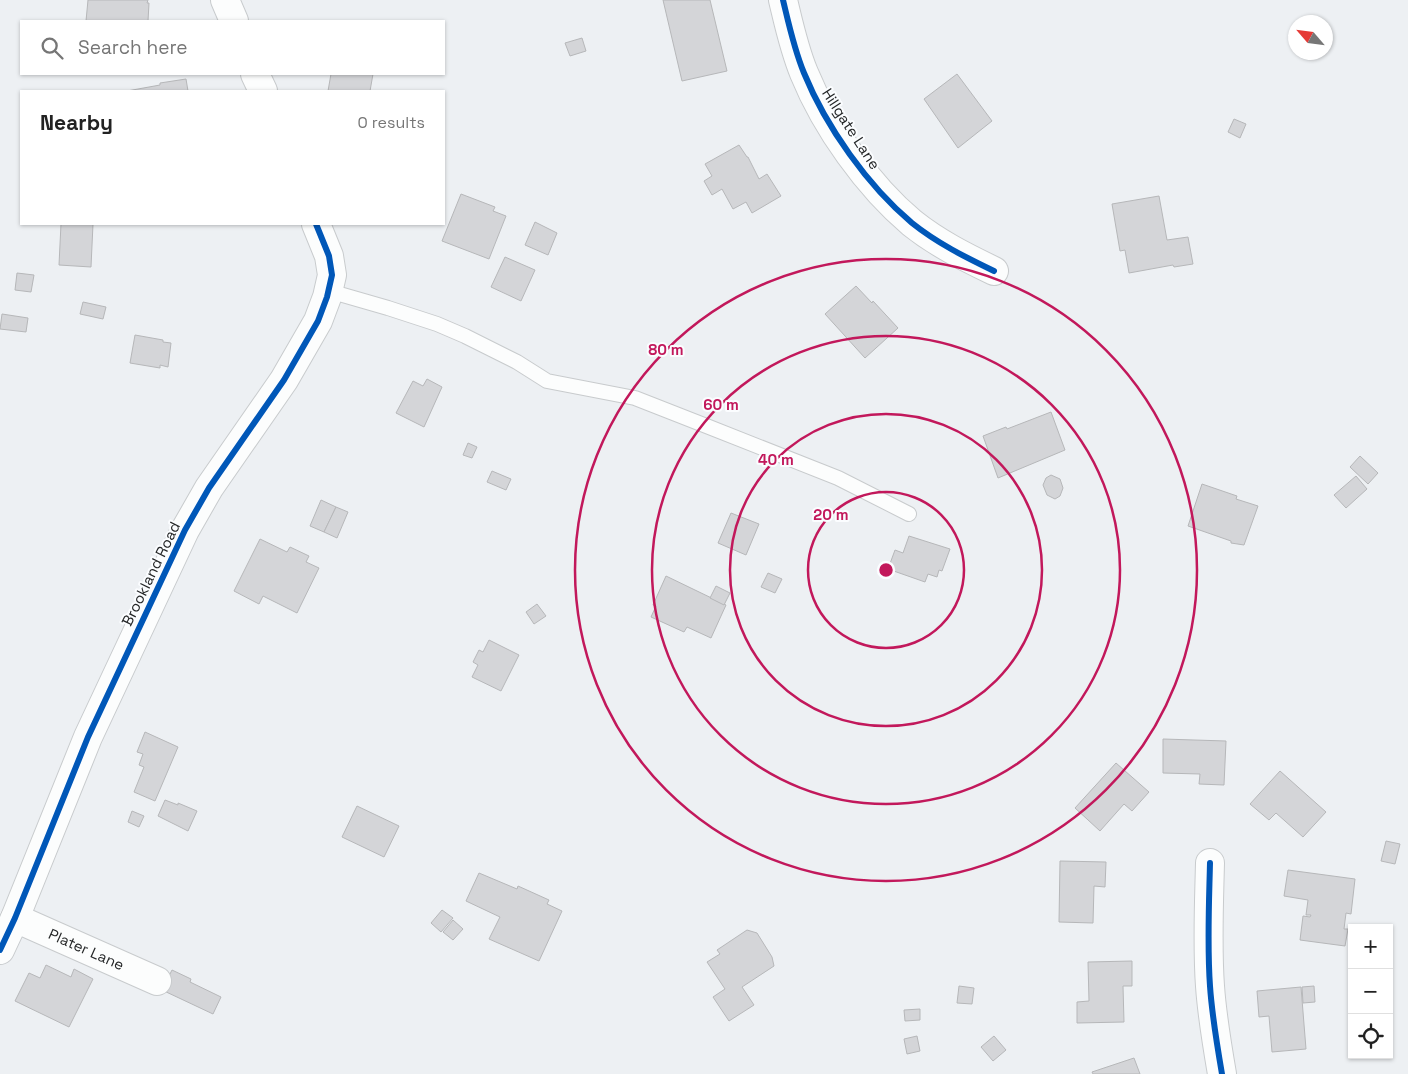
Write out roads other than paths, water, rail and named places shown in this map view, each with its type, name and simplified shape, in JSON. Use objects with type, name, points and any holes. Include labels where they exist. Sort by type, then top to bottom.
[{"type":"street","points":[[225,0],[234,20]]},
{"type":"street","name":"Hillgate Lane","points":[[783,0],[791,37],[804,73],[818,102],[854,161],[877,189],[912,223],[947,247],[994,271]]},
{"type":"street","points":[[255,75],[262,90]]},
{"type":"street","name":"Brookland Road","points":[[0,950],[15,918],[88,737],[185,530],[209,488],[284,380],[318,321],[329,292],[332,275],[330,256],[316,225]]},
{"type":"street","points":[[1210,863],[1210,986],[1215,1036],[1222,1074]]},
{"type":"street","name":"Plater Lane","points":[[15,918],[157,981]]},
{"type":"lane","points":[[329,292],[412,316],[465,336],[517,362],[547,381],[635,398],[690,419],[838,478],[909,514]]}]
